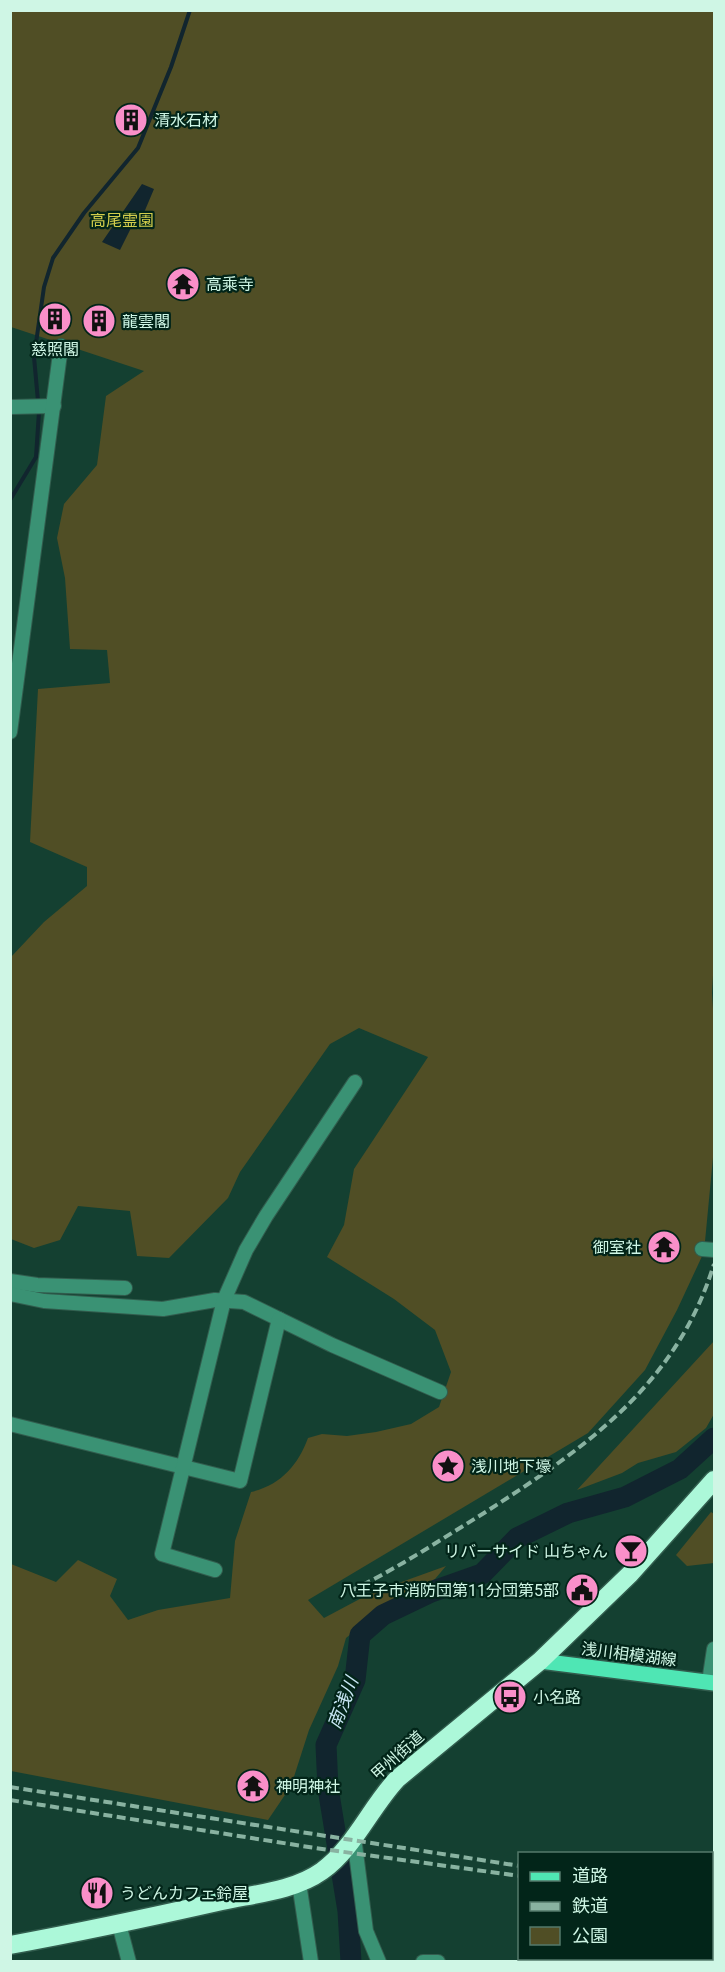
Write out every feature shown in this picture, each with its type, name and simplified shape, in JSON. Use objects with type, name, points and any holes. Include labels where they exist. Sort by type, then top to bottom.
[{"type":"highway","name":"甲州街道","points":[[10,1944],[119,1924],[298,1883],[323,1870],[354,1837],[378,1799],[397,1779],[540,1661],[630,1574],[714,1480]]},
{"type":"main road","name":"浅川相模湖線","points":[[540,1661],[712,1682]]},
{"type":"street","points":[[10,732],[42,406],[61,346]]},
{"type":"street","points":[[10,407],[42,406]]},
{"type":"street","points":[[215,1570],[162,1554],[224,1300],[246,1250],[266,1216],[355,1082]]},
{"type":"street","points":[[10,1281],[38,1286],[125,1288]]},
{"type":"street","points":[[10,1294],[44,1301],[163,1309],[224,1300],[244,1302],[440,1392]]},
{"type":"street","points":[[10,1424],[240,1481],[279,1319]]},
{"type":"street","points":[[712,1682],[714,1649]]},
{"type":"street","points":[[354,1837],[366,1931],[379,1962]]},
{"type":"street","points":[[298,1883],[311,1962]]},
{"type":"street","points":[[119,1924],[129,1962]]},
{"type":"street","points":[[423,1962],[438,1962]]},
{"type":"green space","name":"高尾霊園","points":[[10,11],[714,11],[714,958],[712,993],[714,1147],[704,1252],[645,1370],[588,1433],[308,1600],[324,1618],[371,1593],[446,1566],[435,1579],[389,1603],[346,1638],[338,1666],[309,1730],[291,1786],[268,1820],[11,1771],[11,1564],[56,1582],[78,1560],[117,1579],[110,1596],[128,1620],[158,1610],[230,1598],[235,1541],[251,1492],[280,1479],[299,1457],[308,1438],[322,1434],[347,1436],[411,1424],[439,1407],[451,1372],[435,1330],[394,1299],[327,1257],[344,1225],[354,1169],[428,1057],[359,1028],[330,1044],[240,1172],[228,1198],[169,1258],[137,1256],[130,1211],[78,1206],[60,1240],[34,1248],[11,1239],[11,957],[44,922],[87,886],[87,867],[30,842],[38,689],[110,683],[107,650],[70,649],[65,578],[57,538],[64,504],[97,465],[106,396],[144,371],[11,327]]},
{"type":"green space","points":[[714,1341],[714,1414],[706,1428],[676,1452],[638,1463],[622,1473],[577,1490]]},
{"type":"green space","points":[[711,1512],[714,1514],[714,1563],[687,1566],[676,1555]]},
{"type":"water","points":[[142,184],[154,189],[143,215],[137,216],[120,250],[102,242]]},
{"type":"waterway","points":[[10,500],[36,457],[39,412],[34,357],[44,287],[53,258],[84,213],[138,148],[171,67],[190,10]]},
{"type":"waterway","name":"南浅川","points":[[351,1962],[348,1911],[328,1788],[326,1745],[355,1680],[360,1635],[383,1615],[431,1592],[482,1574],[517,1538],[568,1513],[625,1497],[680,1469],[714,1438]]},
{"type":"railway","points":[[350,1591],[418,1554],[521,1489],[591,1438],[623,1410],[652,1379],[677,1345],[698,1307],[714,1264]]},
{"type":"railway","points":[[10,1787],[518,1866]]},
{"type":"railway","points":[[10,1800],[315,1848],[518,1876]]},
{"type":"place","name":"清水石材","points":[[131,120]]},
{"type":"place","name":"高乘寺","points":[[183,284]]},
{"type":"place","name":"慈照閣","points":[[55,319]]},
{"type":"place","name":"龍雲閣","points":[[99,321]]},
{"type":"place","name":"御室社","points":[[664,1247]]},
{"type":"place","name":"浅川地下壕","points":[[448,1466]]},
{"type":"place","name":"リバーサイド 山ちゃん","points":[[631,1551]]},
{"type":"place","name":"八王子市消防団第11分団第5部","points":[[582,1590]]},
{"type":"place","name":"小名路","points":[[510,1697]]},
{"type":"place","name":"神明神社","points":[[253,1786]]},
{"type":"place","name":"うどんカフェ鈴屋","points":[[97,1893]]}]
